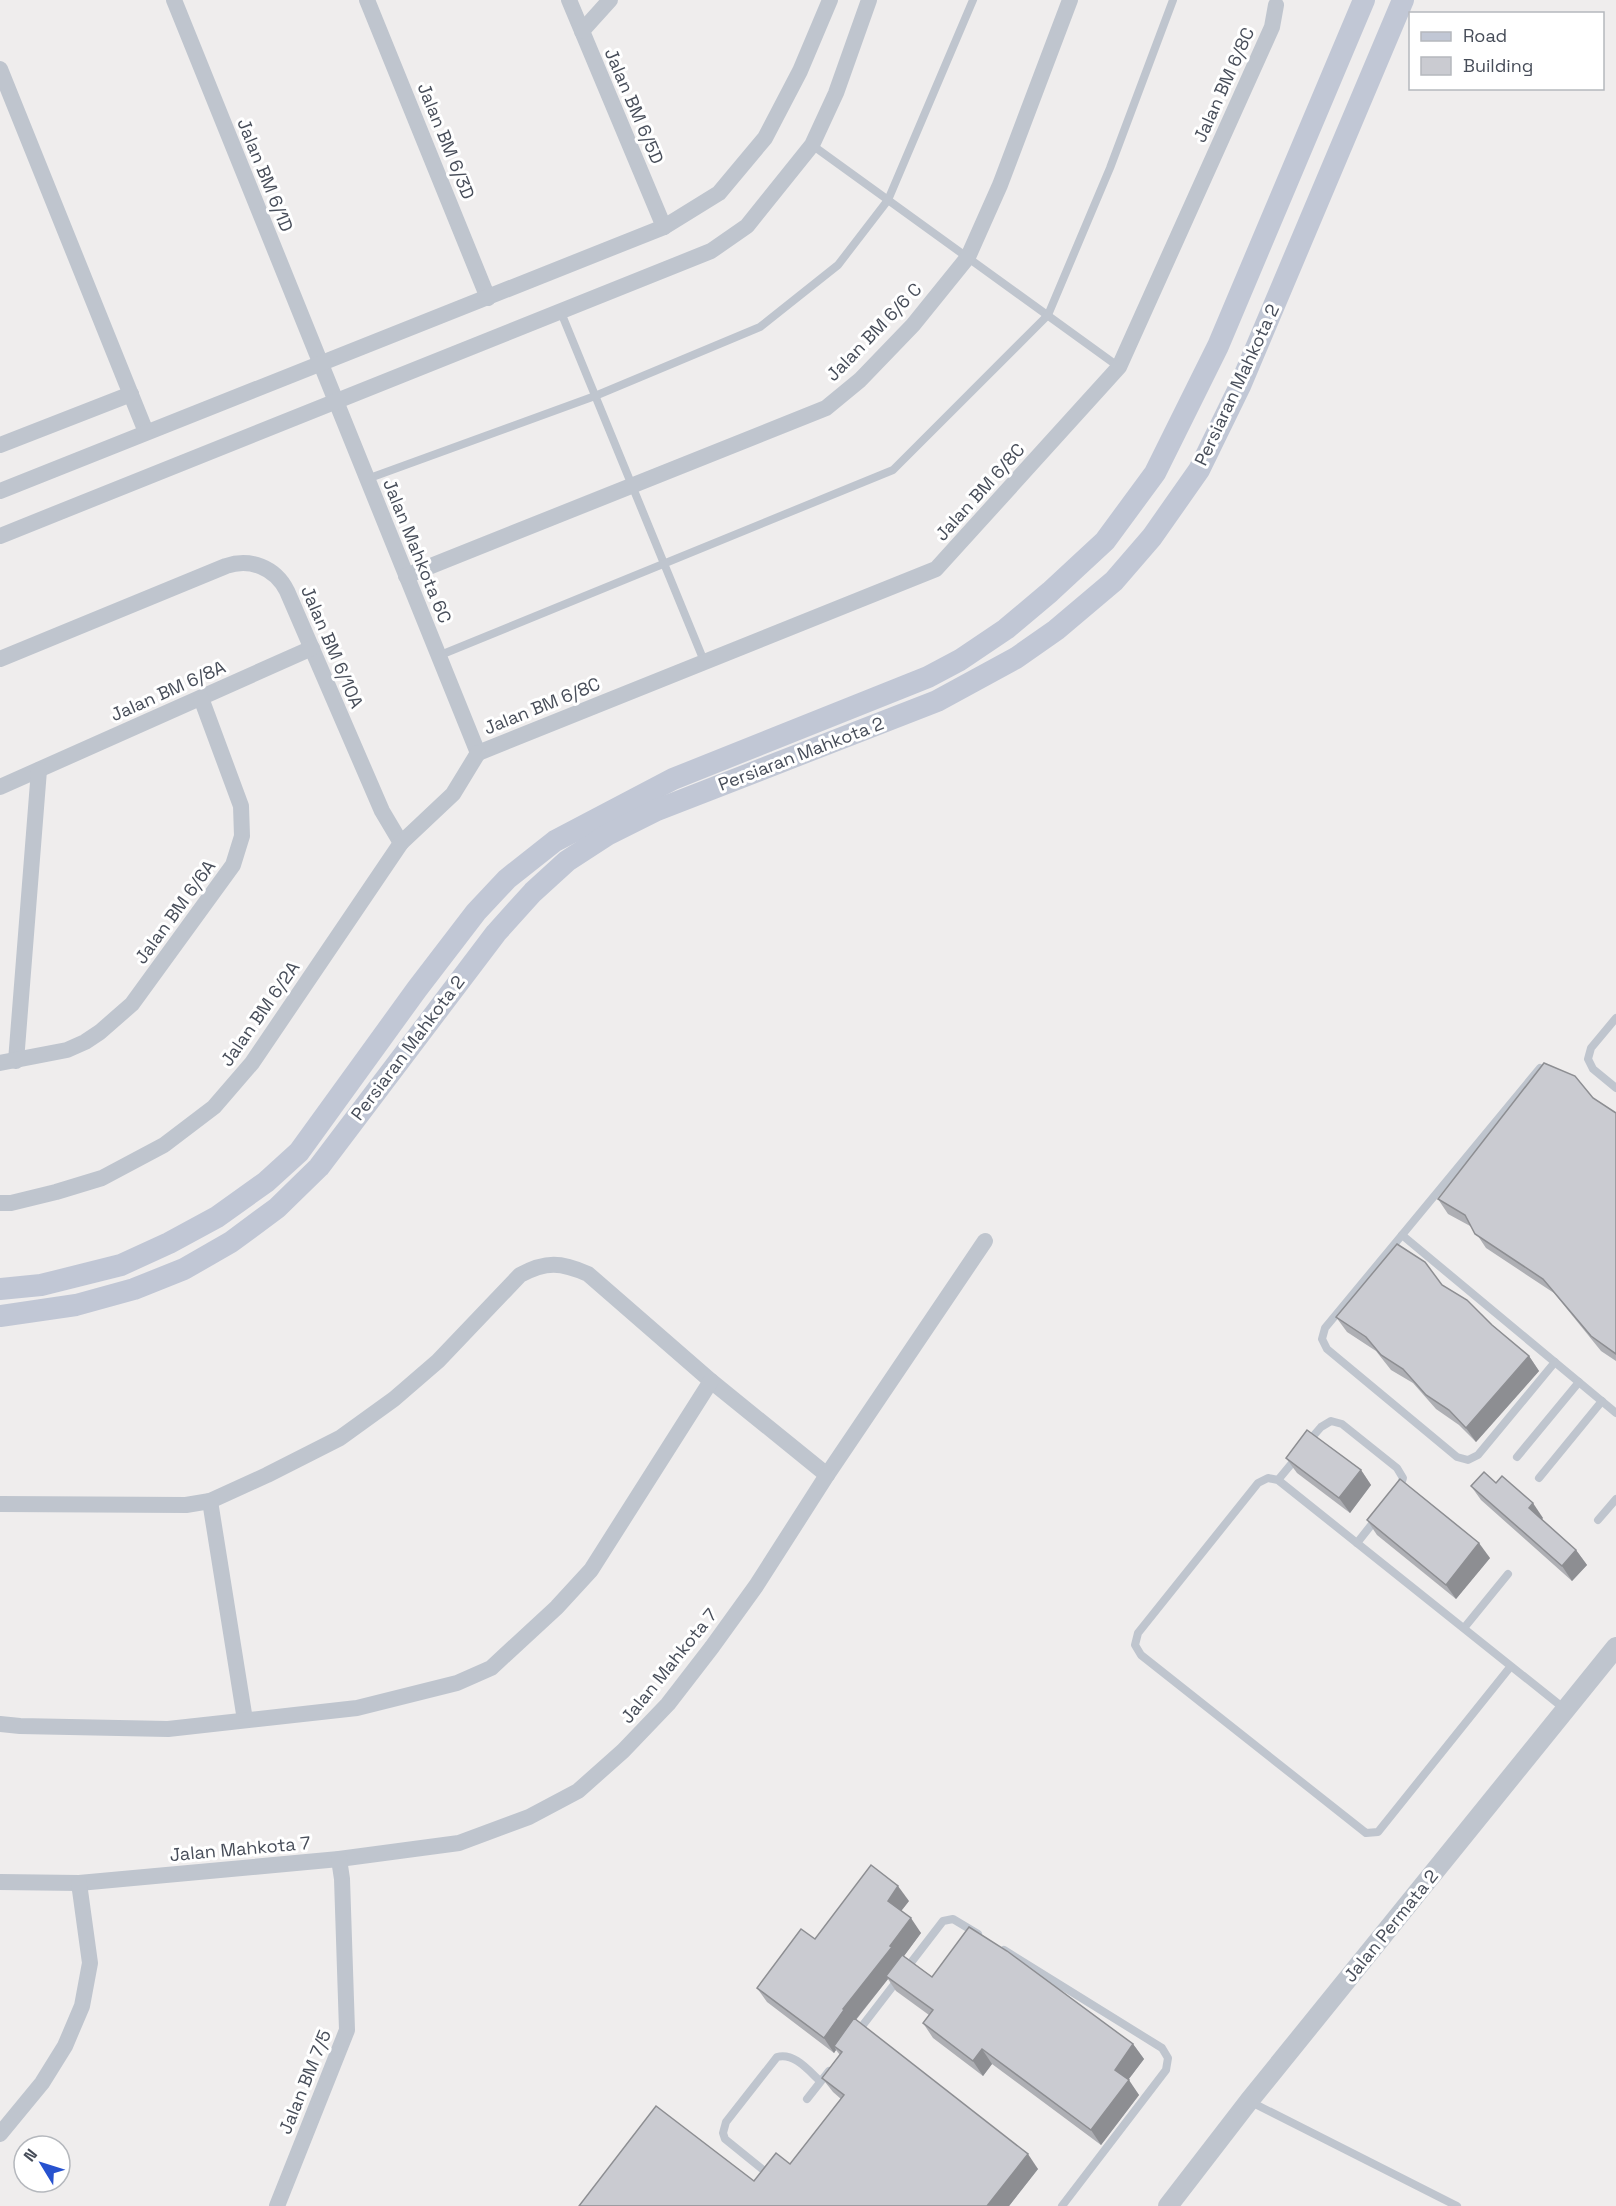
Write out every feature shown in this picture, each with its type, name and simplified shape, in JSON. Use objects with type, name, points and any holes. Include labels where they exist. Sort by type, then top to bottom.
[{"type":"main road","name":"Persiaran Mahkota 2","points":[[0,1289],[41,1285],[121,1265],[217,1217],[266,1182],[299,1152],[476,912],[507,879],[555,841],[673,779],[928,677],[960,660],[1006,629],[1105,541],[1155,473],[1218,346],[1364,0]]},
{"type":"main road","name":"Persiaran Mahkota 2","points":[[0,1316],[76,1305],[134,1289],[184,1269],[231,1242],[277,1208],[319,1167],[496,933],[533,892],[567,861],[607,835],[657,810],[936,701],[1016,658],[1056,630],[1114,580],[1152,537],[1199,470],[1240,386],[1403,0]]},
{"type":"main road","points":[[928,677],[936,701]]},
{"type":"street","name":"Jalan BM 6/1D","points":[[174,0],[320,364]]},
{"type":"street","name":"Jalan BM 6/3D","points":[[367,0],[488,298]]},
{"type":"street","name":"Jalan BM 6/5D","points":[[569,0],[664,227]]},
{"type":"street","points":[[582,31],[610,0]]},
{"type":"street","points":[[0,490],[664,227],[719,193],[765,138],[800,70],[830,0]]},
{"type":"street","points":[[0,536],[711,251],[747,226],[812,145],[836,93],[869,0]]},
{"type":"street","name":"Jalan BM 6/6 C","points":[[406,576],[826,408],[860,380],[913,325],[968,257],[1000,185],[1070,0]]},
{"type":"street","name":"Jalan BM 6/8C","points":[[478,753],[936,569],[1119,367],[1272,27],[1276,2]]},
{"type":"street","points":[[0,69],[146,432]]},
{"type":"street","name":"Jalan Mahkota 6C","points":[[320,364],[478,753]]},
{"type":"street","points":[[0,446],[131,394]]},
{"type":"street","name":"Jalan BM 6/10A","points":[[0,659],[226,566],[239,562],[253,563],[268,569],[287,591],[382,811],[401,843]]},
{"type":"street","name":"Jalan BM 6/8A","points":[[0,787],[312,648]]},
{"type":"street","name":"Jalan BM 6/6A","points":[[8,1062],[68,1050],[85,1042],[132,1004],[233,865],[242,836],[241,806],[201,698]]},
{"type":"street","name":"Jalan BM 6/2A","points":[[0,1203],[44,1195],[102,1178],[164,1145],[214,1107],[252,1063],[401,843],[453,794],[478,753]]},
{"type":"street","points":[[8,1062],[39,770]]},
{"type":"street","name":"Jalan Mahkota 7","points":[[0,1882],[79,1883],[339,1859],[459,1843],[529,1817],[578,1791],[623,1752],[668,1704],[712,1647],[756,1586],[827,1475],[985,1241]]},
{"type":"street","points":[[0,1504],[186,1505],[210,1501],[267,1475],[349,1431],[394,1399],[438,1360],[520,1275],[546,1265],[560,1264],[574,1267],[588,1274],[711,1381],[827,1475]]},
{"type":"street","points":[[0,1724],[168,1729],[357,1708],[457,1683],[491,1668],[557,1607],[591,1570],[711,1381]]},
{"type":"street","points":[[210,1501],[245,1720]]},
{"type":"street","name":"Jalan Permata 2","points":[[1168,2206],[1249,2101],[1616,1647]]},
{"type":"street","name":"Jalan BM 7/5","points":[[277,2206],[347,2030],[342,1879],[339,1859]]},
{"type":"street","points":[[0,2134],[42,2083],[65,2046],[82,2006],[90,1963],[79,1883]]},
{"type":"lane","points":[[367,480],[595,396],[760,327],[838,265],[888,200],[974,0]]},
{"type":"lane","points":[[438,656],[893,470],[1048,315],[1110,168],[1173,0]]},
{"type":"lane","points":[[812,145],[1119,367]]},
{"type":"lane","points":[[560,310],[704,661]]},
{"type":"lane","points":[[1616,1018],[1591,1048],[1588,1059],[1593,1069],[1616,1088]]},
{"type":"lane","points":[[1542,1066],[1325,1328],[1322,1339],[1327,1349],[1462,1459],[1473,1458],[1555,1362]]},
{"type":"lane","points":[[1402,1235],[1616,1413]]},
{"type":"lane","points":[[1517,1457],[1579,1382]]},
{"type":"lane","points":[[1539,1478],[1602,1401]]},
{"type":"lane","points":[[1278,1480],[1321,1427],[1331,1421],[1342,1424],[1397,1468],[1402,1478],[1399,1489],[1392,1498]]},
{"type":"lane","points":[[1511,1666],[1378,1832],[1366,1833],[1141,1655],[1135,1645],[1138,1634],[1258,1484],[1268,1478],[1278,1480],[1464,1628],[1566,1710]]},
{"type":"lane","points":[[1598,1520],[1616,1499]]},
{"type":"lane","points":[[1357,1543],[1385,1507]]},
{"type":"lane","points":[[1464,1628],[1508,1574]]},
{"type":"lane","points":[[848,2045],[943,1921],[948,1919],[958,1921],[989,1940]]},
{"type":"lane","points":[[999,1947],[1162,2048],[1168,2058],[1166,2070],[1062,2206]]},
{"type":"lane","points":[[762,2169],[725,2139],[723,2133],[726,2122],[777,2057],[789,2056],[795,2059],[820,2081]]},
{"type":"lane","points":[[807,2098],[834,2063]]},
{"type":"lane","points":[[1249,2101],[1457,2206]]},
{"type":"building","points":[[1544,1063],[1575,1076],[1593,1098],[1616,1113],[1616,1354],[1591,1336],[1543,1279],[1475,1234],[1465,1215],[1438,1199]]},
{"type":"building","points":[[1397,1244],[1425,1262],[1442,1285],[1467,1300],[1529,1356],[1466,1428],[1449,1410],[1426,1395],[1403,1369],[1381,1355],[1366,1337],[1336,1317]]},
{"type":"building","points":[[1307,1430],[1361,1470],[1339,1498],[1286,1458]]},
{"type":"building","points":[[1484,1472],[1496,1483],[1502,1476],[1533,1503],[1529,1508],[1576,1550],[1562,1566],[1471,1486]]},
{"type":"building","points":[[1400,1479],[1479,1543],[1446,1585],[1367,1520]]},
{"type":"building","points":[[871,1865],[898,1886],[888,1901],[911,1918],[824,2038],[757,1988],[801,1929],[815,1939]]},
{"type":"building","points":[[969,1927],[1007,1951],[1133,2044],[1115,2070],[1129,2080],[1091,2130],[982,2049],[973,2061],[923,2023],[933,2010],[886,1976],[902,1955],[932,1977]]},
{"type":"building","points":[[854,2018],[1028,2154],[987,2206],[579,2206],[656,2106],[754,2181],[776,2153],[790,2164],[844,2095],[822,2078],[842,2052],[834,2046]]}]
